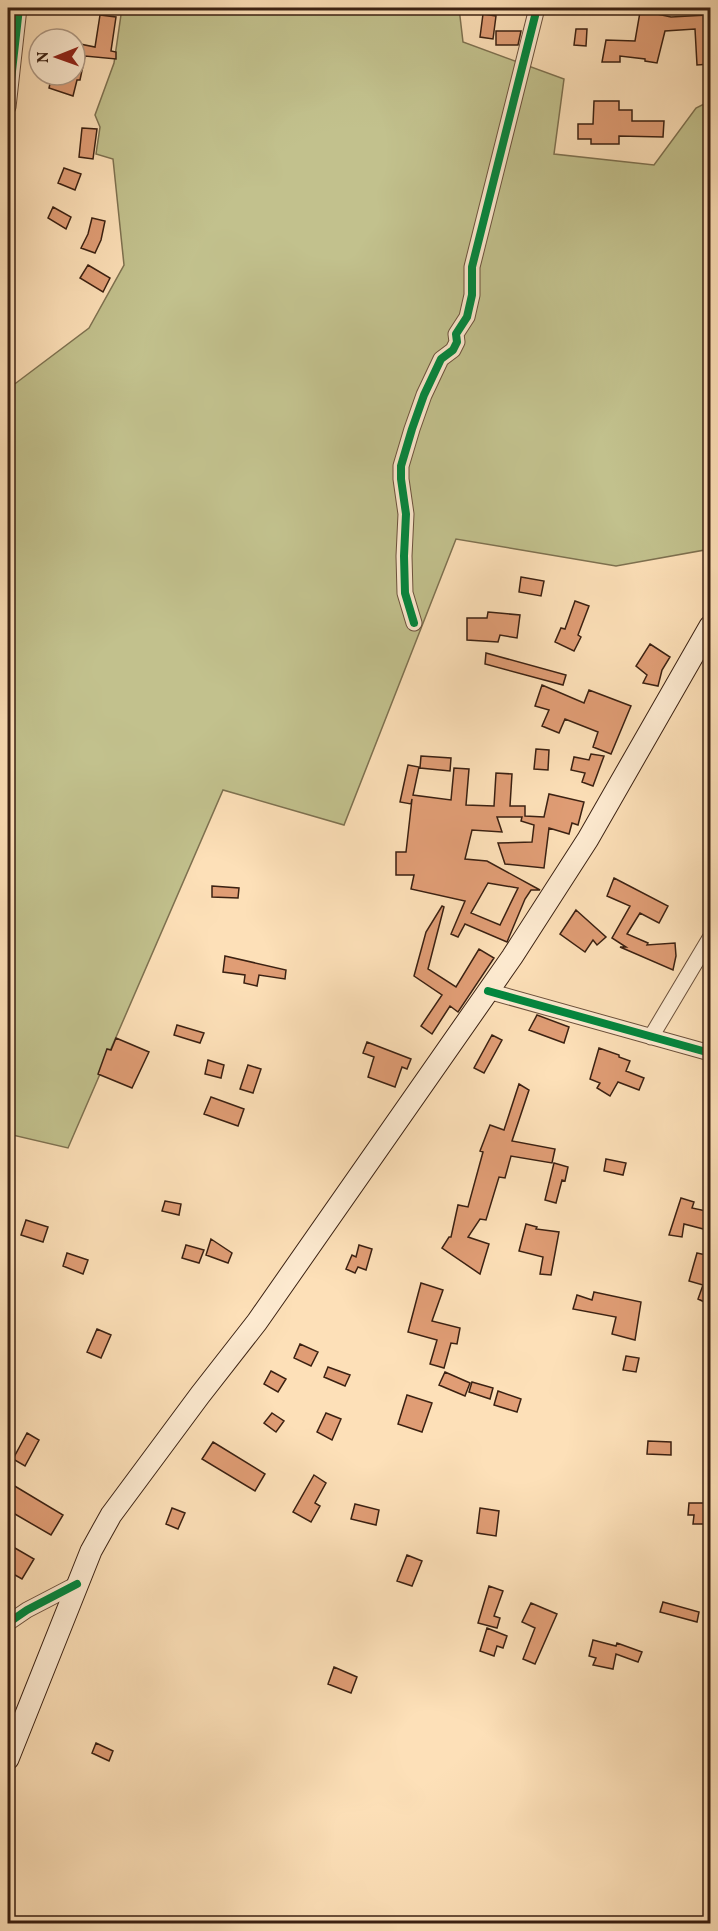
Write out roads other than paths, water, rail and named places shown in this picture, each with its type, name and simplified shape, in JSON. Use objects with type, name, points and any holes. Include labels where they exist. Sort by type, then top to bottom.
[{"type":"main road","points":[[8,1759],[77,1584],[91,1551],[111,1515],[257,1322],[488,991],[588,839],[711,626]]},
{"type":"street","points":[[8,107],[19,8]]},
{"type":"street","points":[[414,623],[405,593],[406,514],[401,479],[402,466],[424,395],[441,359],[453,350],[457,342],[456,334],[467,317],[472,295],[472,267],[537,8]]},
{"type":"street","points":[[651,1037],[711,938]]},
{"type":"street","points":[[488,991],[711,1053]]},
{"type":"street","points":[[8,1623],[27,1610],[77,1584]]}]
